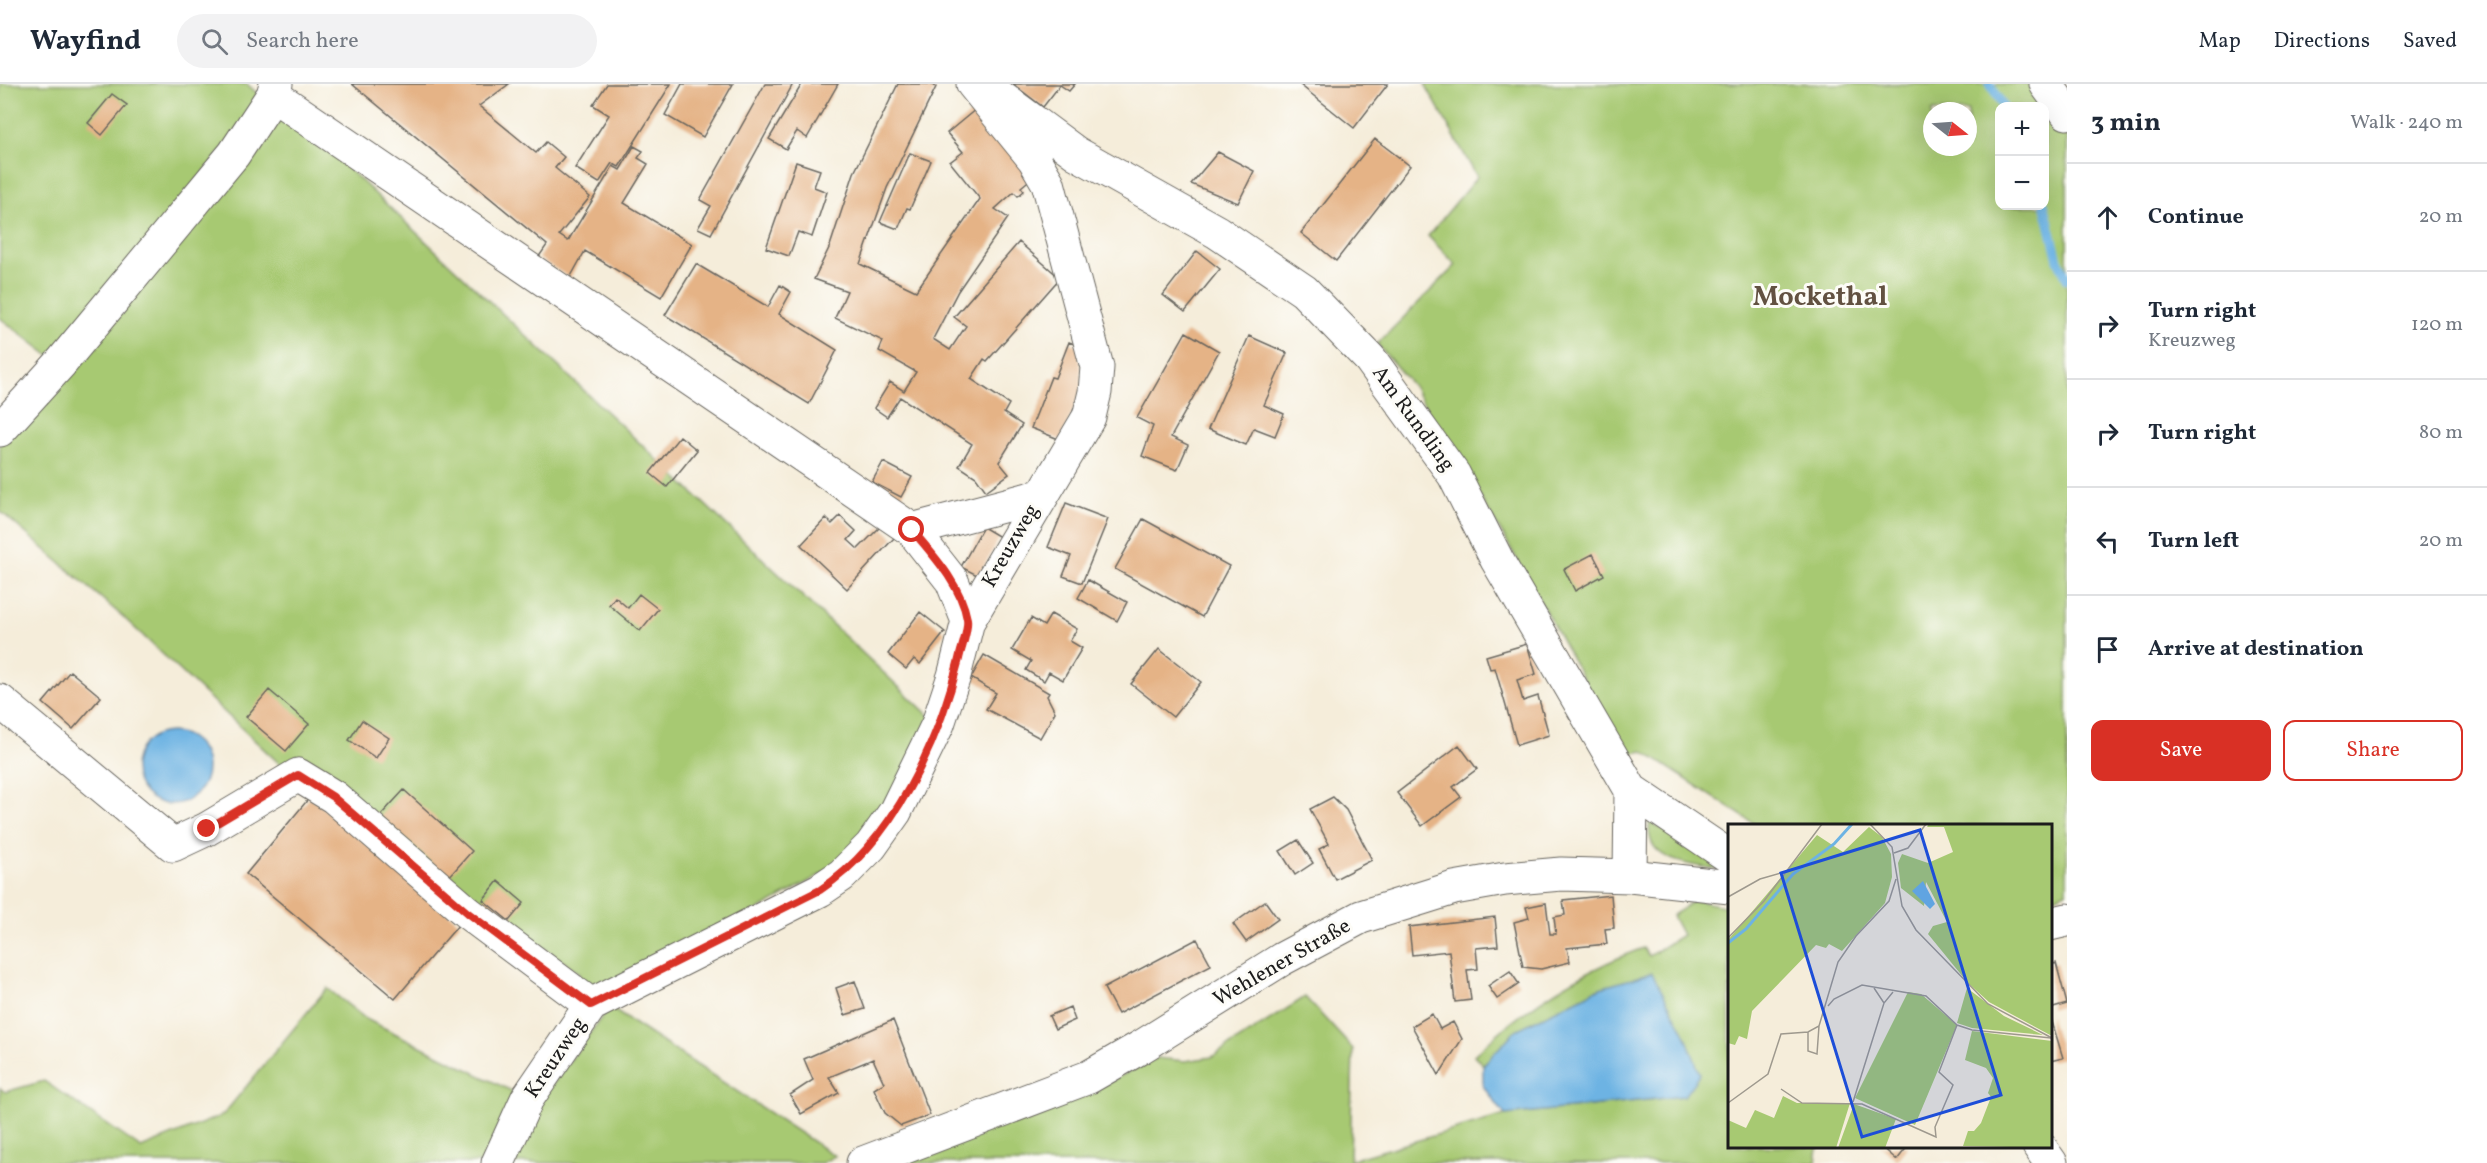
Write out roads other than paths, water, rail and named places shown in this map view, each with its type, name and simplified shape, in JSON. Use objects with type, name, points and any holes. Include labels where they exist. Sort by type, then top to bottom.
[{"type":"street","name":"Kreuzweg","points":[[498,1163],[527,1099],[591,1005],[820,890],[842,875],[871,846],[895,812],[938,724],[954,676],[968,621],[1040,496],[1089,417],[1095,392],[1096,367],[1048,183],[1034,159],[973,84]]},
{"type":"street","name":"Am Rundling","points":[[983,84],[1076,153],[1217,232],[1304,291],[1370,359],[1454,475],[1497,560],[1631,790],[1728,856]]},
{"type":"street","points":[[0,430],[60,364],[234,154],[275,89],[912,530],[952,581],[968,621]]},
{"type":"street","points":[[912,530],[1040,496]]},
{"type":"street","points":[[0,701],[173,845],[207,829],[298,775],[333,797],[468,913],[591,1005]]},
{"type":"street","points":[[1630,876],[1631,790]]},
{"type":"street","name":"Wehlener Straße","points":[[863,1163],[1089,1077],[1282,959],[1361,917],[1454,888],[1505,879],[1561,874],[1630,876],[1728,887]]},
{"type":"street","points":[[2052,924],[2067,920]]},
{"type":"street","points":[[2040,1148],[2051,1163]]},
{"type":"water","points":[[171,732],[191,738],[201,748],[207,768],[201,788],[191,798],[171,804],[151,798],[141,788],[135,768],[141,748],[151,738]]},
{"type":"water","points":[[1652,973],[1685,1034],[1700,1074],[1684,1096],[1505,1115],[1483,1086],[1483,1065],[1516,1030],[1600,988]]},
{"type":"waterway","points":[[1990,84],[2001,102]]},
{"type":"waterway","points":[[2046,210],[2058,260],[2067,279]]},
{"type":"district","name":"Mockethal","points":[[1820,298]]}]
